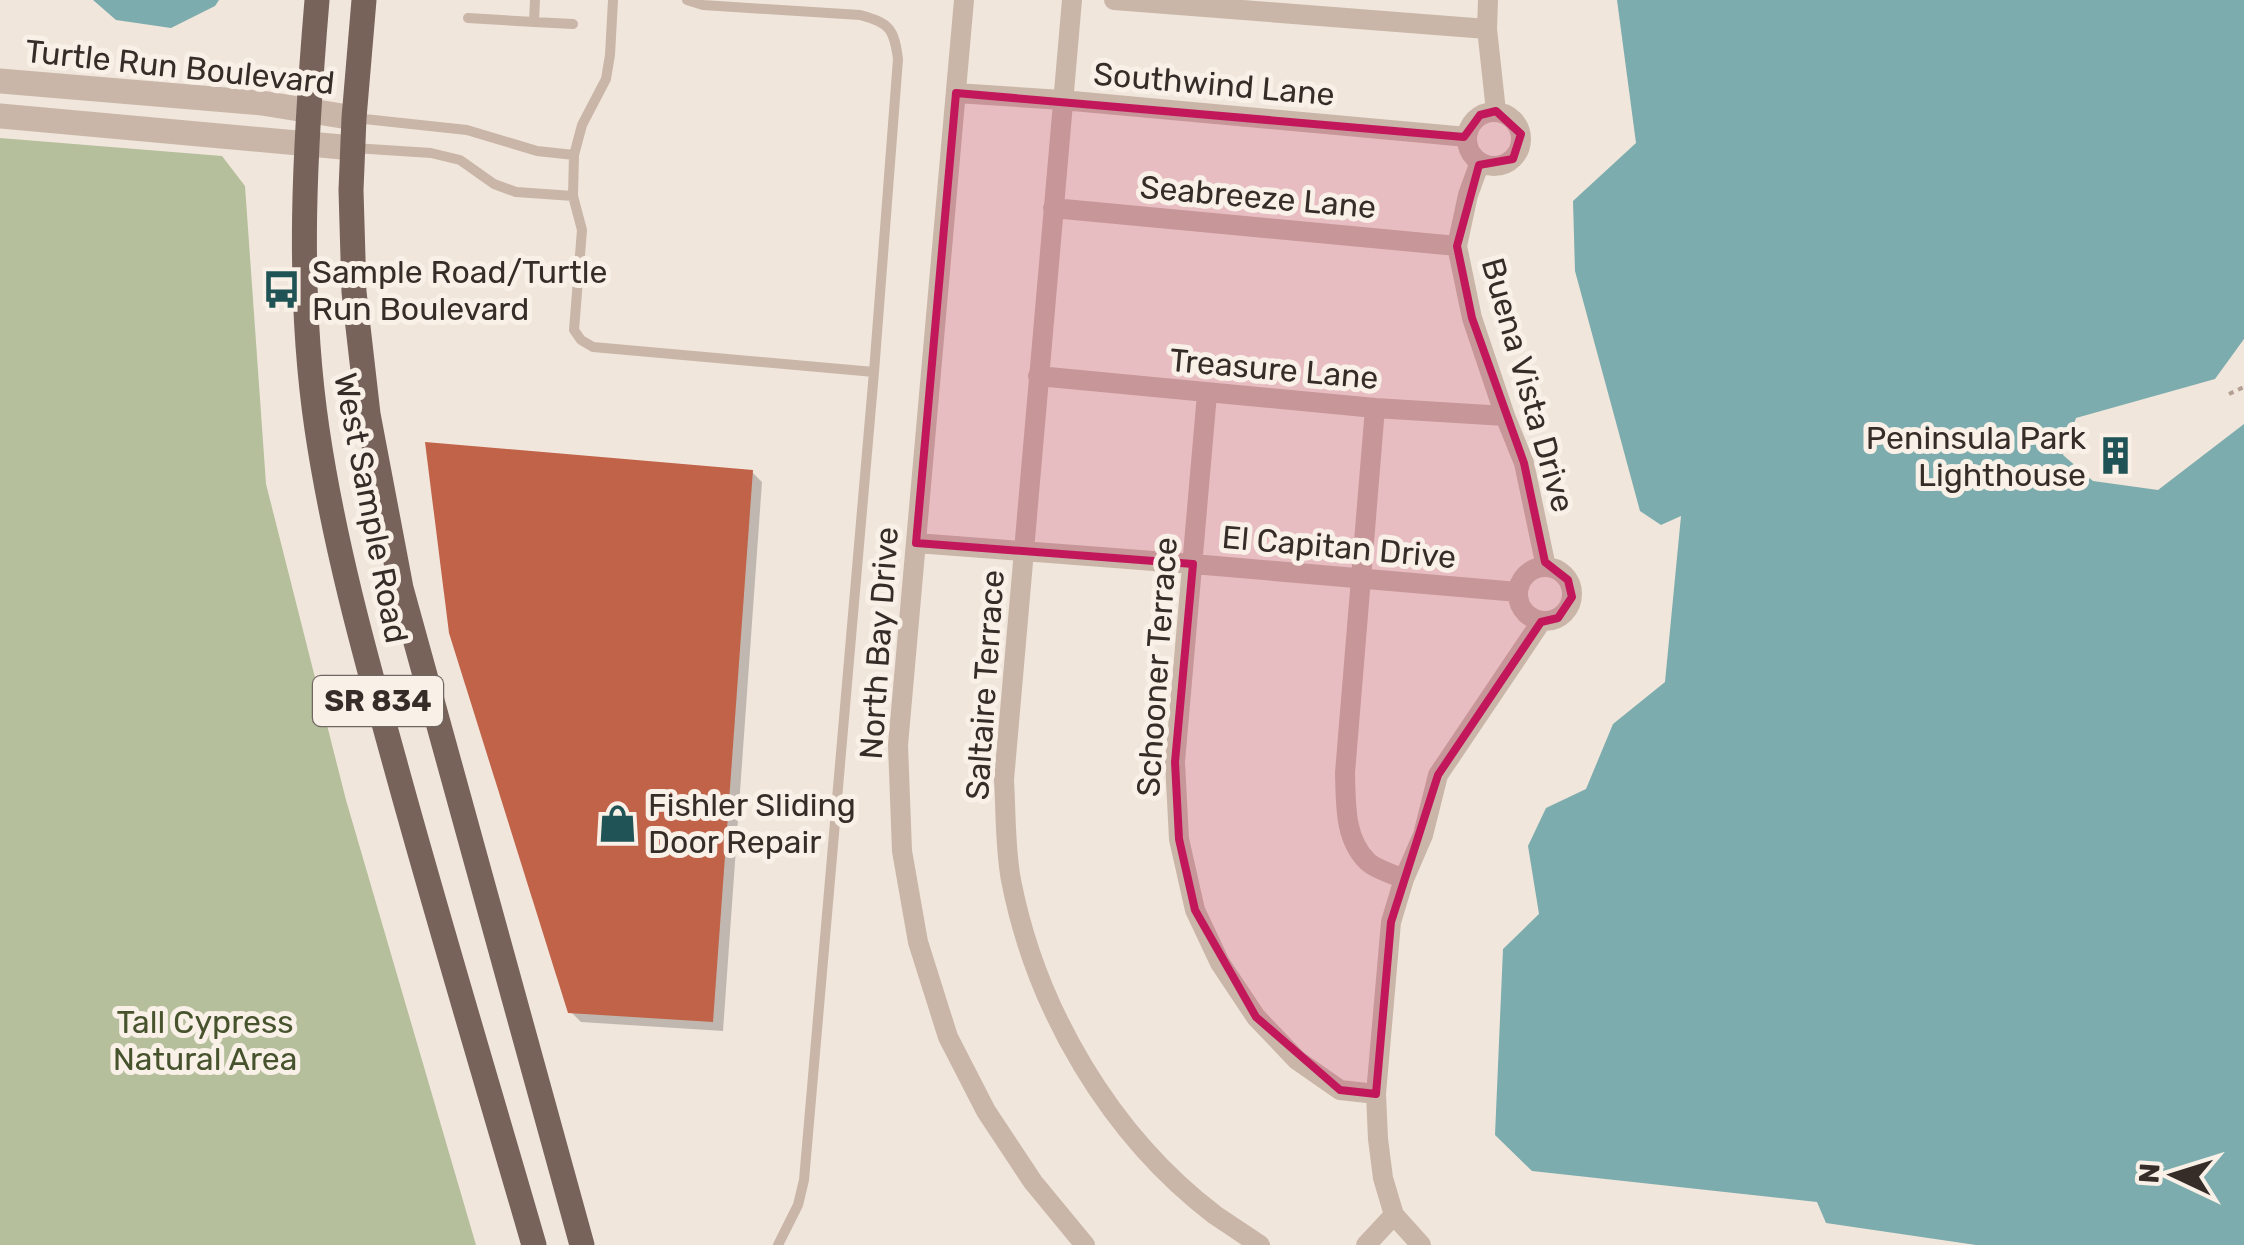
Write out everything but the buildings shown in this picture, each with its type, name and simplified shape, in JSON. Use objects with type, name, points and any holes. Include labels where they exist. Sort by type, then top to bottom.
[{"type":"main road","name":"West Sample Road","points":[[317,0],[306,143],[305,290],[317,429],[350,600],[534,1245]]},
{"type":"main road","name":"West Sample Road","points":[[364,0],[351,190],[356,311],[368,414],[401,588],[582,1245]]},
{"type":"street","name":"North Bay Drive","points":[[964,0],[898,746],[902,851],[918,942],[948,1037],[986,1111],[1033,1182],[1085,1245]]},
{"type":"street","name":"Saltaire Terrace","points":[[1072,0],[1004,780],[1010,877],[1028,946],[1055,1013],[1085,1069],[1121,1120],[1164,1168],[1214,1214],[1260,1245]]},
{"type":"street","points":[[1114,0],[1486,29]]},
{"type":"street","points":[[1488,0],[1486,29],[1496,112]]},
{"type":"street","name":"Turtle Run Boulevard","points":[[0,81],[262,104],[354,118]]},
{"type":"street","name":"Southwind Lane","points":[[956,93],[1466,137]]},
{"type":"street","points":[[1496,112],[1505,114],[1521,134],[1518,152],[1497,166],[1480,162],[1470,152],[1466,137],[1480,115],[1496,112]]},
{"type":"street","name":"Turtle Run Boulevard","points":[[0,116],[353,148]]},
{"type":"street","name":"Buena Vista Drive","points":[[1480,162],[1457,246],[1472,318],[1524,463],[1546,567]]},
{"type":"street","name":"Seabreeze Lane","points":[[1053,208],[1457,246]]},
{"type":"street","name":"Treasure Lane","points":[[1038,376],[1207,394],[1504,416]]},
{"type":"street","name":"Schooner Terrace","points":[[1207,394],[1174,762],[1179,839],[1195,910],[1220,963],[1256,1017],[1296,1060],[1340,1090],[1376,1094]]},
{"type":"street","points":[[1375,408],[1345,772],[1346,812],[1352,840],[1370,864],[1404,879]]},
{"type":"street","name":"El Capitan Drive","points":[[916,543],[1518,592]]},
{"type":"street","points":[[1546,567],[1555,568],[1568,580],[1572,597],[1558,618],[1542,622],[1526,615],[1518,592],[1530,571],[1546,567]]},
{"type":"street","points":[[1421,1245],[1394,1215],[1378,1140],[1376,1094],[1391,922],[1423,835],[1438,774],[1542,622]]},
{"type":"street","points":[[1366,1245],[1394,1215]]},
{"type":"lane","points":[[534,22],[535,0]]},
{"type":"lane","points":[[613,0],[606,79],[582,125],[574,155],[573,196],[582,230],[574,330],[581,340],[593,346],[874,372]]},
{"type":"lane","points":[[687,0],[702,5],[860,15],[881,20],[890,28],[898,59],[804,1180],[798,1205],[778,1245]]},
{"type":"lane","points":[[468,18],[573,24]]},
{"type":"lane","points":[[354,118],[466,130],[537,151],[574,155]]},
{"type":"lane","points":[[353,148],[445,156],[460,160],[494,184],[516,192],[573,196]]},
{"type":"path","points":[[2229,394],[2244,386]]},
{"type":"highlighted area","points":[[956,93],[1464,137],[1480,115],[1496,111],[1521,134],[1513,159],[1479,165],[1457,246],[1472,318],[1524,463],[1545,562],[1568,580],[1572,597],[1558,618],[1541,622],[1438,775],[1391,922],[1376,1094],[1340,1090],[1256,1017],[1195,910],[1179,839],[1175,762],[1193,564],[916,543]]},
{"type":"green space","name":"Tall Cypress Natural Area","points":[[0,138],[222,156],[245,186],[266,484],[346,800],[476,1245],[0,1245]]},
{"type":"water","points":[[93,0],[219,0],[215,6],[171,28],[116,20]]},
{"type":"water","points":[[1617,0],[2244,0],[2244,339],[2215,379],[2076,418],[2063,455],[2093,481],[2158,490],[2244,424],[2244,1245],[1976,1245],[1826,1223],[1817,1202],[1532,1171],[1495,1135],[1503,949],[1539,914],[1528,846],[1546,808],[1586,789],[1613,724],[1665,682],[1681,516],[1661,525],[1640,511],[1575,271],[1573,201],[1636,143]]},
{"type":"place","name":"Sample Road/Turtle Run Boulevard","points":[[282,290]]},
{"type":"place","name":"Peninsula Park Lighthouse","points":[[2116,456]]},
{"type":"place","name":"Fishler Sliding Door Repair","points":[[618,823]]}]
